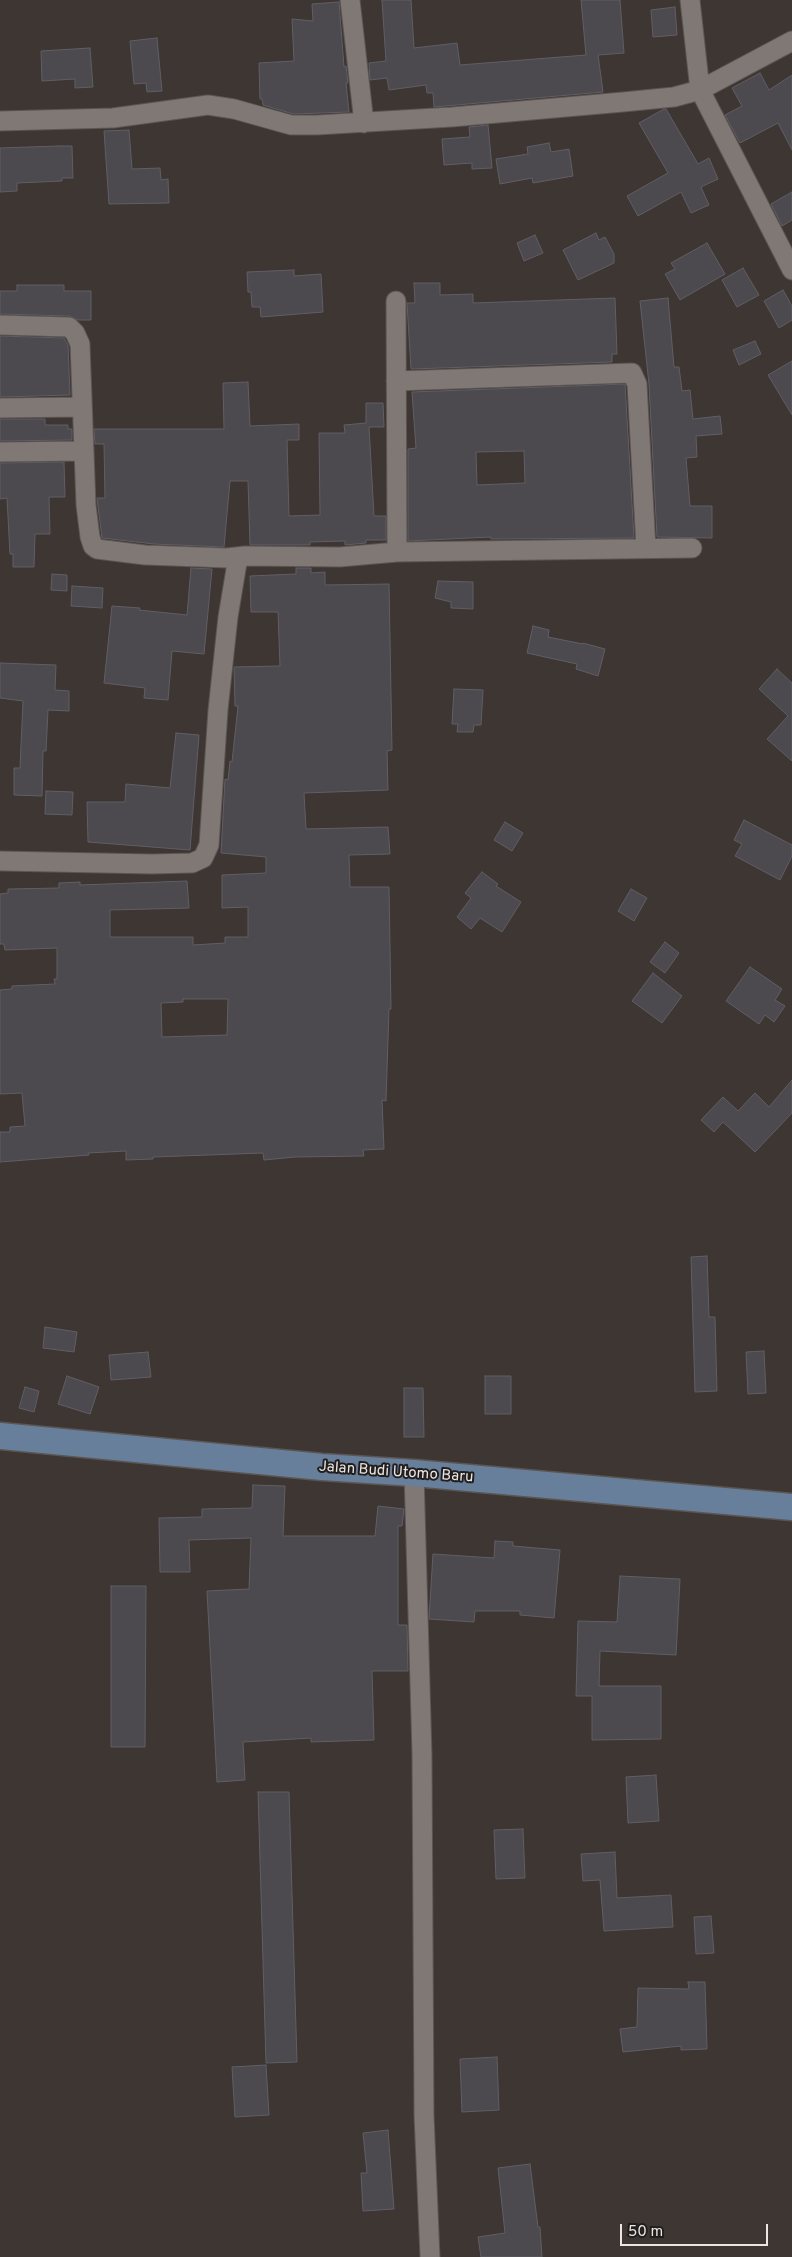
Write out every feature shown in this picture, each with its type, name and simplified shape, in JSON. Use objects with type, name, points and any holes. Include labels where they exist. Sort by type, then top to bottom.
[{"type":"street","points":[[350,0],[364,123]]},
{"type":"street","points":[[690,0],[700,90],[792,270]]},
{"type":"street","points":[[0,121],[112,118],[208,105],[234,109],[291,125],[364,123],[452,118],[674,97],[700,90],[792,41]]},
{"type":"street","points":[[396,301],[397,552]]},
{"type":"street","points":[[0,324],[68,326],[75,333],[80,344],[86,505],[90,537],[93,546],[97,549],[145,555],[340,557],[397,552],[692,548]]},
{"type":"street","points":[[396,381],[632,373],[637,384],[646,548]]},
{"type":"street","points":[[0,408],[81,406]]},
{"type":"street","points":[[0,452],[84,451]]},
{"type":"street","points":[[0,861],[152,864],[192,863],[203,858],[209,845],[218,710],[228,617],[238,557]]},
{"type":"street","name":"Jalan Budi Utomo Baru","points":[[0,1436],[322,1467],[414,1473],[792,1507]]},
{"type":"street","points":[[414,1473],[422,1755],[424,2115],[430,2257]]},
{"type":"building","points":[[382,0],[411,0],[414,48],[457,43],[460,65],[586,55],[581,0],[620,0],[624,53],[598,55],[603,92],[434,107],[433,93],[427,93],[426,85],[389,90],[387,78],[370,80],[369,63],[386,61]]},
{"type":"building","points":[[339,2],[344,67],[346,66],[348,83],[346,83],[349,112],[293,114],[263,105],[262,99],[260,99],[259,63],[294,61],[292,19],[313,21],[312,4]]},
{"type":"building","points":[[675,7],[677,35],[653,37],[651,10]]},
{"type":"building","points":[[157,38],[162,91],[147,92],[146,83],[134,84],[130,41]]},
{"type":"building","points":[[90,48],[93,87],[75,88],[75,79],[42,81],[41,51]]},
{"type":"building","points":[[760,73],[769,90],[792,75],[792,150],[778,123],[740,143],[725,115],[742,106],[732,88]]},
{"type":"building","points":[[666,109],[698,164],[709,158],[718,179],[701,187],[709,205],[691,213],[681,192],[638,216],[627,196],[668,173],[639,123]]},
{"type":"building","points":[[488,125],[492,168],[472,169],[472,163],[444,165],[442,139],[470,137],[469,127]]},
{"type":"building","points":[[129,130],[132,169],[160,168],[161,180],[168,179],[169,203],[109,204],[104,131]]},
{"type":"building","points":[[549,143],[551,152],[569,149],[573,176],[533,183],[532,178],[500,184],[496,159],[528,154],[527,147]]},
{"type":"building","points":[[72,146],[73,178],[62,178],[62,181],[17,183],[17,191],[0,192],[0,148]]},
{"type":"building","points":[[792,192],[792,220],[782,226],[771,204]]},
{"type":"building","points":[[596,233],[599,240],[605,237],[614,254],[614,263],[578,280],[563,250]]},
{"type":"building","points":[[535,235],[543,253],[524,261],[517,243]]},
{"type":"building","points":[[707,243],[725,274],[680,300],[665,274],[675,269],[671,263]]},
{"type":"building","points":[[743,268],[759,295],[737,307],[722,280]]},
{"type":"building","points":[[294,270],[294,276],[321,274],[323,312],[261,317],[260,307],[252,307],[251,292],[248,292],[247,272]]},
{"type":"building","points":[[414,283],[440,283],[440,295],[473,294],[473,303],[615,298],[617,354],[612,354],[612,362],[411,369],[407,303],[415,303]]},
{"type":"building","points":[[17,285],[64,285],[64,291],[91,291],[91,320],[78,320],[69,316],[0,314],[0,291],[17,291]]},
{"type":"building","points":[[783,290],[792,306],[792,320],[779,328],[764,301]]},
{"type":"building","points":[[668,298],[674,367],[679,367],[682,391],[690,390],[693,419],[720,416],[722,434],[696,436],[697,457],[686,458],[690,506],[712,506],[712,538],[657,537],[649,384],[640,301]]},
{"type":"building","points":[[0,336],[64,338],[68,345],[70,395],[0,397]]},
{"type":"building","points":[[755,341],[761,354],[739,365],[733,350]]},
{"type":"building","points":[[792,361],[792,415],[768,375]]},
{"type":"building","points":[[248,382],[250,426],[299,424],[299,440],[287,440],[289,516],[320,515],[319,433],[345,433],[344,425],[366,423],[366,403],[383,403],[384,427],[369,427],[374,516],[386,516],[386,540],[366,540],[366,543],[345,545],[345,541],[310,542],[310,545],[250,545],[248,481],[230,481],[224,547],[154,544],[102,538],[97,498],[105,498],[104,444],[95,444],[94,429],[224,429],[223,383]]},
{"type":"building","points":[[625,384],[634,538],[491,539],[491,537],[408,541],[408,449],[416,448],[412,392]],"holes":[[[524,451],[525,483],[477,485],[476,452]]]},
{"type":"building","points":[[0,419],[45,419],[45,425],[68,425],[68,429],[72,429],[72,440],[0,441]]},
{"type":"building","points":[[64,462],[65,497],[49,497],[50,534],[35,534],[34,567],[13,567],[13,554],[10,554],[7,498],[0,499],[0,463]]},
{"type":"building","points":[[191,568],[212,569],[204,654],[172,651],[168,700],[144,698],[145,688],[104,683],[112,606],[187,615]]},
{"type":"building","points":[[296,568],[311,568],[311,573],[325,572],[325,585],[389,584],[392,750],[387,751],[388,790],[304,793],[306,829],[388,827],[390,854],[349,855],[350,887],[389,887],[391,1009],[389,1009],[386,1101],[382,1100],[384,1149],[363,1150],[364,1156],[295,1157],[264,1160],[263,1153],[153,1157],[153,1159],[126,1160],[126,1151],[0,1162],[0,1132],[10,1132],[10,1127],[25,1126],[22,1093],[0,1094],[0,990],[12,989],[12,986],[55,984],[54,979],[57,979],[57,948],[5,950],[4,944],[0,944],[0,894],[8,893],[8,889],[59,888],[59,883],[80,882],[80,885],[187,881],[189,908],[110,910],[110,937],[193,937],[193,945],[225,943],[225,937],[248,937],[248,907],[222,908],[222,875],[266,873],[266,857],[221,853],[225,779],[228,780],[230,761],[232,762],[238,706],[235,706],[234,667],[280,666],[278,612],[251,612],[250,576],[296,574]],"holes":[[[183,999],[228,999],[227,1035],[162,1037],[161,1003],[183,1002]]]},
{"type":"building","points":[[52,574],[67,575],[67,591],[51,590]]},
{"type":"building","points":[[438,581],[473,582],[473,609],[451,608],[451,602],[435,598]]},
{"type":"building","points":[[72,586],[103,588],[102,608],[71,606]]},
{"type":"building","points":[[533,626],[549,630],[548,637],[605,649],[598,676],[576,669],[577,664],[527,653]]},
{"type":"building","points":[[0,663],[56,665],[55,690],[69,691],[69,711],[48,710],[46,751],[43,751],[42,796],[14,795],[14,768],[20,768],[23,701],[0,698]]},
{"type":"building","points":[[777,669],[792,683],[792,761],[767,739],[788,716],[759,689]]},
{"type":"building","points":[[454,689],[483,690],[481,725],[474,725],[473,732],[457,732],[458,724],[452,724]]},
{"type":"building","points":[[176,733],[199,735],[190,850],[88,842],[87,802],[125,802],[126,784],[170,788]]},
{"type":"building","points":[[46,791],[73,792],[72,815],[45,814]]},
{"type":"building","points":[[744,820],[792,845],[792,856],[780,880],[735,856],[742,844],[734,840]]},
{"type":"building","points":[[505,822],[523,833],[512,851],[494,840]]},
{"type":"building","points":[[482,872],[498,884],[496,886],[521,902],[502,932],[480,918],[471,929],[457,917],[471,898],[465,893]]},
{"type":"building","points":[[631,889],[647,898],[634,921],[618,911]]},
{"type":"building","points":[[665,942],[679,953],[665,973],[650,962]]},
{"type":"building","points":[[750,967],[782,989],[775,1000],[785,1006],[774,1022],[765,1015],[759,1024],[726,1001]]},
{"type":"building","points":[[653,973],[682,996],[662,1023],[632,1001]]},
{"type":"building","points":[[792,1080],[792,1113],[755,1152],[723,1122],[714,1132],[701,1120],[723,1097],[738,1111],[755,1093],[769,1107]]},
{"type":"building","points":[[707,1256],[709,1317],[715,1317],[717,1391],[695,1392],[691,1257]]},
{"type":"building","points":[[45,1327],[77,1332],[74,1352],[43,1348]]},
{"type":"building","points":[[764,1351],[766,1393],[748,1394],[746,1352]]},
{"type":"building","points":[[148,1352],[151,1377],[111,1380],[109,1355]]},
{"type":"building","points":[[67,1376],[99,1387],[90,1414],[58,1404]]},
{"type":"building","points":[[485,1376],[511,1376],[511,1414],[485,1414]]},
{"type":"building","points":[[25,1387],[39,1391],[34,1412],[19,1408]]},
{"type":"building","points":[[404,1388],[423,1388],[424,1437],[404,1437]]},
{"type":"building","points":[[253,1485],[285,1486],[283,1536],[375,1536],[378,1506],[404,1509],[402,1526],[398,1526],[398,1625],[407,1625],[408,1671],[372,1671],[374,1740],[311,1742],[311,1738],[243,1742],[245,1780],[217,1782],[207,1591],[249,1589],[251,1538],[189,1540],[190,1572],[160,1572],[159,1518],[202,1517],[202,1509],[252,1508]]},
{"type":"building","points":[[495,1541],[513,1542],[513,1546],[560,1550],[554,1618],[520,1615],[520,1611],[475,1611],[474,1622],[429,1619],[433,1554],[494,1558]]},
{"type":"building","points":[[620,1576],[680,1579],[676,1655],[600,1651],[599,1686],[661,1686],[661,1739],[592,1740],[592,1696],[576,1696],[578,1621],[617,1622]]},
{"type":"building","points":[[111,1586],[146,1586],[145,1747],[111,1747]]},
{"type":"building","points":[[656,1775],[659,1821],[628,1823],[626,1777]]},
{"type":"building","points":[[258,1792],[289,1792],[297,2062],[266,2063]]},
{"type":"building","points":[[523,1829],[525,1878],[496,1879],[494,1830]]},
{"type":"building","points":[[615,1852],[617,1898],[671,1895],[673,1927],[604,1931],[600,1880],[583,1881],[581,1854]]},
{"type":"building","points":[[711,1916],[714,1953],[696,1954],[694,1917]]},
{"type":"building","points":[[688,1982],[705,1982],[707,2049],[681,2050],[681,2046],[623,2052],[620,2029],[637,2027],[638,1988],[689,1989]]},
{"type":"building","points":[[497,2057],[499,2110],[462,2112],[460,2059]]},
{"type":"building","points":[[266,2065],[269,2115],[235,2117],[232,2067]]},
{"type":"building","points":[[388,2130],[394,2209],[363,2211],[361,2173],[367,2173],[363,2133]]},
{"type":"building","points":[[530,2164],[538,2227],[540,2227],[542,2257],[481,2257],[478,2237],[505,2233],[498,2168]]}]
